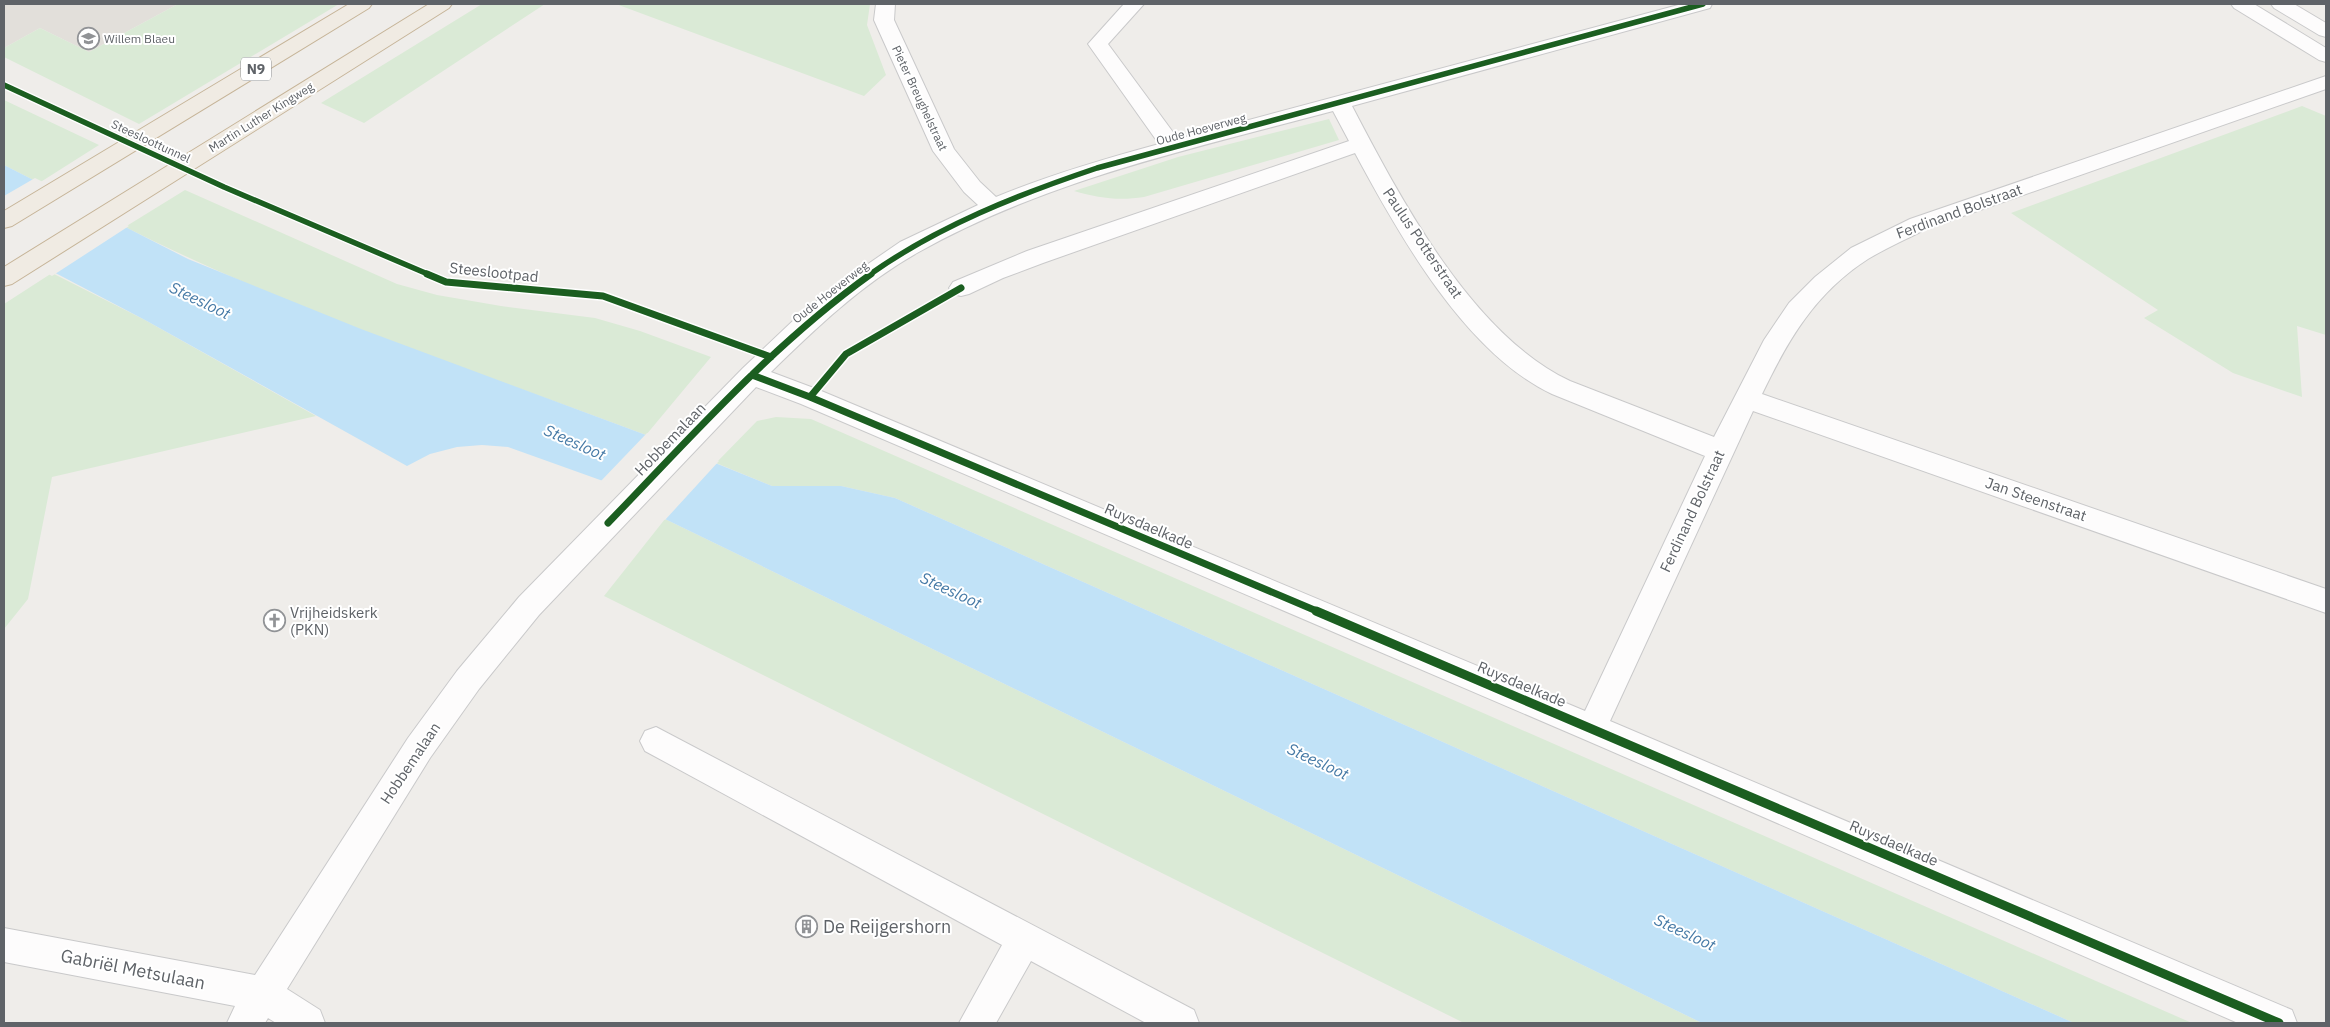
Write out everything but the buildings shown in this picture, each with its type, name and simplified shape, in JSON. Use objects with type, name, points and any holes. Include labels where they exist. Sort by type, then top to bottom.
[{"type":"highway","name":"N9","points":[[4,221],[362,4]]},
{"type":"highway","name":"Martin Luther Kingweg","points":[[4,278],[442,4]]},
{"type":"street","name":"Pieter Breughelstraat","points":[[885,4],[884,20],[944,152],[972,187],[993,206]]},
{"type":"street","name":"Oude Hoeverweg","points":[[1134,4],[1098,44],[1173,148]]},
{"type":"street","name":"Oude Hoeverweg","points":[[752,375],[807,322],[847,290],[908,248],[993,206],[1042,186],[1079,174],[1340,103],[1663,9],[1703,4]]},
{"type":"street","points":[[2241,4],[2326,56]]},
{"type":"street","points":[[2281,4],[2326,31]]},
{"type":"street","name":"Ferdinand Bolstraat","points":[[1592,728],[1720,450],[1776,340],[1798,309],[1823,283],[1858,254],[1918,224],[2326,82]]},
{"type":"street","name":"Paulus Potterstraat","points":[[1340,103],[1361,144],[1402,214],[1448,285],[1483,327],[1517,360],[1546,380],[1720,450]]},
{"type":"street","points":[[961,288],[1035,257],[1361,144]]},
{"type":"street","name":"Hobbemalaan","points":[[245,1023],[414,756],[468,680],[528,606],[752,375]]},
{"type":"street","name":"Ruysdaelkade","points":[[752,375],[819,401],[1592,728],[2279,1023]]},
{"type":"street","name":"Jan Steenstraat","points":[[1746,398],[2326,601]]},
{"type":"street","points":[[656,740],[1181,1023]]},
{"type":"street","points":[[977,1023],[1024,939]]},
{"type":"street","name":"Gabriël Metsulaan","points":[[4,945],[263,994]]},
{"type":"street","points":[[263,994],[307,1023]]},
{"type":"shaded area","name":"Willem Blaeu","points":[[4,4],[178,4],[89,52],[40,28],[4,48]]},
{"type":"green space","points":[[178,4],[339,4],[139,124],[4,57],[4,48],[40,28],[89,52]]},
{"type":"green space","points":[[482,4],[545,4],[364,123],[321,103]]},
{"type":"green space","points":[[616,4],[870,4],[867,25],[886,75],[864,96]]},
{"type":"green space","points":[[4,100],[99,145],[39,183],[4,165]]},
{"type":"green space","points":[[2302,106],[2326,116],[2326,335],[2297,326],[2302,397],[2233,373],[2144,318],[2158,310],[2011,213]]},
{"type":"green space","points":[[1329,119],[1339,140],[1144,197],[1109,198],[1074,191],[1178,157]]},
{"type":"green space","points":[[185,190],[397,284],[437,295],[501,306],[595,318],[640,331],[711,357],[646,435],[317,313],[252,286],[125,227]]},
{"type":"green space","points":[[52,273],[145,320],[316,416],[52,477],[28,599],[4,629],[4,304]]},
{"type":"green space","points":[[776,417],[811,419],[2192,1023],[2074,1023],[895,498],[841,486],[772,486],[716,463],[757,421]]},
{"type":"green space","points":[[665,519],[1702,1023],[1464,1023],[604,596]]},
{"type":"water","name":"Steesloot","points":[[4,165],[188,259],[361,329],[646,435],[772,486],[841,486],[895,498],[2074,1023],[1702,1023],[665,519],[663,514],[603,481],[508,447],[482,445],[457,447],[430,454],[407,466],[145,320],[4,246]]},
{"type":"pier","points":[[35,178],[129,226],[52,276],[4,249],[4,196]]},
{"type":"pier","points":[[647,433],[719,461],[665,520],[600,482]]},
{"type":"cycle path","points":[[608,523],[733,393],[798,330],[894,257],[978,214],[1025,194],[1097,168],[1703,4]]},
{"type":"cycle path","name":"Steesloottunnel","points":[[4,85],[224,187],[446,282],[603,296],[771,357]]},
{"type":"cycle path","points":[[810,397],[846,354],[961,288]]},
{"type":"cycle path","points":[[752,375],[810,397],[1592,728],[2279,1023]]},
{"type":"place","name":"Willem Blaeu","points":[[88,38]]},
{"type":"place","name":"Vrijheidskerk (PKN)","points":[[274,621]]},
{"type":"place","name":"De Reijgershorn","points":[[807,926]]}]
